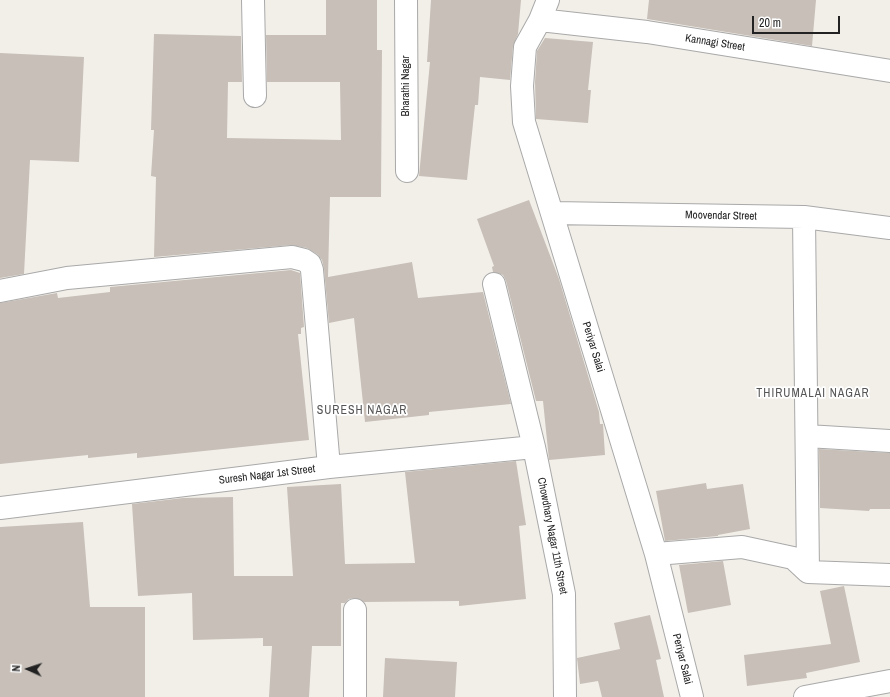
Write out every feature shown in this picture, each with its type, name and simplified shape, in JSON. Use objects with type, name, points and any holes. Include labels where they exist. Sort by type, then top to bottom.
[{"type":"street","points":[[253,0],[255,96]]},
{"type":"street","name":"Bharathi Nagar","points":[[406,0],[407,171]]},
{"type":"street","name":"Periyar Salai","points":[[548,0],[540,20],[525,47],[522,86],[524,122],[656,554],[692,697]]},
{"type":"street","name":"Kannagi Street","points":[[540,20],[646,32],[890,72]]},
{"type":"street","name":"Moovendar Street","points":[[552,213],[804,217],[890,228]]},
{"type":"street","points":[[804,217],[808,436],[808,572]]},
{"type":"street","points":[[0,290],[67,278],[292,257],[304,260],[310,264],[312,270],[329,467]]},
{"type":"street","name":"Chowdhary Nagar 11th Street","points":[[494,284],[534,447],[564,594],[565,697]]},
{"type":"street","points":[[808,436],[890,440]]},
{"type":"street","name":"Suresh Nagar 1st Street","points":[[0,508],[329,467],[534,447]]},
{"type":"street","points":[[656,554],[742,547],[793,558],[808,572],[890,575]]},
{"type":"street","points":[[355,610],[355,697]]},
{"type":"street","points":[[805,697],[890,681]]},
{"type":"building","points":[[326,0],[377,0],[377,50],[382,50],[381,197],[330,197],[328,277],[412,262],[418,298],[483,292],[511,404],[429,412],[429,415],[365,422],[354,318],[329,323],[324,269],[322,260],[317,254],[307,248],[291,245],[154,257],[156,177],[151,176],[154,130],[151,130],[154,34],[241,36],[242,82],[228,82],[227,138],[341,140],[340,82],[267,82],[266,35],[326,35]]},
{"type":"building","points":[[431,0],[521,0],[518,34],[513,46],[510,80],[480,77],[478,105],[475,105],[467,180],[419,176],[430,62],[427,62]]},
{"type":"building","points":[[649,0],[816,0],[812,46],[647,19]]},
{"type":"building","points":[[545,38],[593,42],[588,90],[591,90],[588,123],[536,119],[535,82],[537,51]]},
{"type":"building","points":[[0,53],[84,57],[79,162],[30,160],[24,274],[0,278]]},
{"type":"building","points":[[529,200],[559,279],[599,412],[600,424],[603,424],[605,455],[549,460],[543,401],[536,401],[506,281],[503,275],[493,272],[492,267],[494,266],[477,219]]},
{"type":"building","points":[[291,270],[300,273],[304,327],[301,328],[301,334],[298,334],[309,440],[137,458],[137,453],[88,458],[88,455],[0,464],[0,303],[57,293],[58,298],[110,292],[110,287]]},
{"type":"building","points":[[819,449],[890,453],[890,509],[870,509],[869,511],[820,508]]},
{"type":"building","points":[[516,461],[526,525],[519,526],[526,599],[459,606],[459,601],[364,602],[355,598],[349,599],[345,603],[341,603],[341,646],[312,646],[309,697],[269,697],[272,646],[263,646],[263,638],[193,640],[192,593],[138,596],[132,504],[183,498],[233,497],[234,576],[293,576],[287,487],[341,484],[345,564],[415,563],[405,472]]},
{"type":"building","points":[[706,483],[707,489],[743,484],[750,529],[718,536],[665,541],[656,491]]},
{"type":"building","points":[[83,522],[90,607],[145,607],[145,697],[0,697],[0,527]]},
{"type":"building","points":[[723,561],[731,605],[688,613],[679,565]]},
{"type":"building","points":[[844,586],[860,662],[806,673],[807,678],[747,686],[744,655],[831,644],[820,591]]},
{"type":"building","points":[[650,615],[661,659],[656,660],[664,697],[602,697],[598,681],[580,684],[577,658],[620,649],[614,623]]},
{"type":"building","points":[[385,658],[457,662],[455,697],[383,697]]},
{"type":"district","name":"THIRUMALAI NAGAR","points":[[813,394]]},
{"type":"district","name":"SURESH NAGAR","points":[[362,411]]}]
